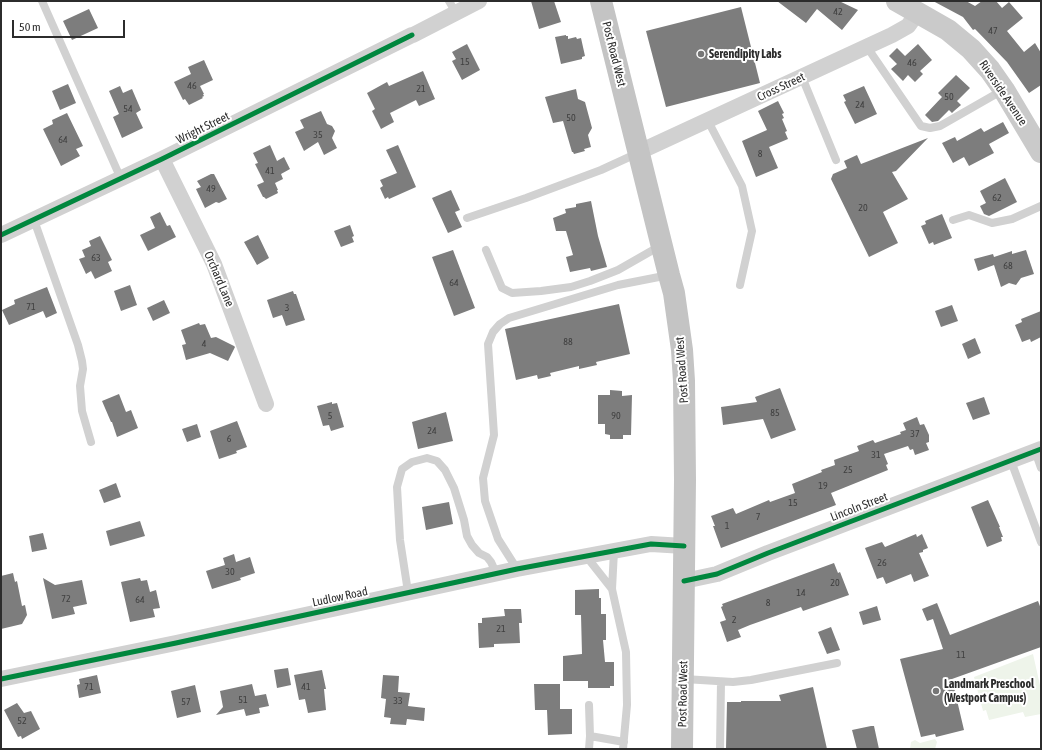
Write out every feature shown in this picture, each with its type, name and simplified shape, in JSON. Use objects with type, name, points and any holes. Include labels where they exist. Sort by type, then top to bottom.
[{"type":"main road","name":"Post Road West","points":[[601,1],[670,275],[682,350],[684,381],[682,749]]},
{"type":"main road","name":"Riverside Avenue","points":[[897,1],[918,12],[962,40],[990,70],[1004,90],[1041,152]]},
{"type":"street","name":"Wright Street","points":[[1,235],[122,179],[412,35],[452,7],[479,1]]},
{"type":"street","name":"Cross Street","points":[[638,152],[892,36],[908,26],[918,12]]},
{"type":"street","name":"Orchard Lane","points":[[162,159],[214,264],[266,404]]},
{"type":"street","name":"Lincoln Street","points":[[684,581],[717,574],[768,553],[1038,450]]},
{"type":"street","name":"Ludlow Road","points":[[1,679],[176,643],[496,573],[650,544],[684,546]]},
{"type":"lane","points":[[42,1],[122,179]]},
{"type":"lane","points":[[867,47],[921,126],[930,128],[940,126],[1004,90]]},
{"type":"lane","points":[[802,77],[836,160]]},
{"type":"lane","points":[[708,121],[742,186],[752,231],[740,285]]},
{"type":"lane","points":[[467,218],[526,198],[594,172],[638,152]]},
{"type":"lane","points":[[953,220],[969,215],[992,223],[1012,219],[1041,206]]},
{"type":"lane","points":[[34,220],[80,350],[83,369],[80,386],[82,411],[91,442]]},
{"type":"lane","points":[[486,250],[502,288],[512,293],[571,287],[590,281],[618,270],[662,245]]},
{"type":"lane","points":[[517,569],[498,539],[486,501],[483,478],[494,435],[488,344],[493,332],[509,318],[618,285],[670,275]]},
{"type":"lane","points":[[1038,450],[1041,468]]},
{"type":"lane","points":[[408,592],[400,540],[397,487],[402,469],[412,462],[427,458],[437,461],[445,470],[454,488],[464,520],[467,536],[472,546],[479,553],[487,557],[491,562],[496,573]]},
{"type":"lane","points":[[1010,460],[1041,542]]},
{"type":"lane","points":[[590,736],[624,745],[627,705],[626,652],[612,590],[614,551]]},
{"type":"lane","points":[[586,556],[612,590]]},
{"type":"lane","points":[[683,679],[721,682],[750,680],[837,664]]},
{"type":"lane","points":[[720,749],[721,682]]},
{"type":"lane","points":[[589,705],[589,749]]},
{"type":"shaded area","points":[[1033,654],[1041,690],[1041,714],[1025,717],[1023,712],[989,720],[986,710],[983,711],[974,677]]},
{"type":"shaded area","points":[[935,739],[937,742],[935,749],[910,749],[911,742],[915,740],[920,743]]},
{"type":"building","points":[[531,1],[554,1],[561,22],[539,29]]},
{"type":"building","points":[[777,1],[839,1],[858,10],[842,30],[817,9],[806,23]]},
{"type":"building","points":[[933,1],[966,1],[975,6],[982,1],[996,1],[1002,8],[1009,2],[1023,18],[1007,31],[1024,52],[1035,43],[1041,53],[1041,85],[1029,93],[1007,62],[975,29],[973,30],[963,17]]},
{"type":"building","points":[[741,7],[760,83],[666,107],[646,31]]},
{"type":"building","points":[[89,9],[98,28],[72,40],[63,21]]},
{"type":"building","points":[[568,36],[568,39],[576,37],[577,39],[581,38],[585,56],[582,57],[582,59],[561,64],[555,37]]},
{"type":"building","points":[[467,44],[480,70],[462,80],[452,61],[456,59],[452,52]]},
{"type":"building","points":[[918,44],[932,60],[920,71],[923,74],[915,82],[908,75],[903,81],[891,69],[897,64],[889,56],[897,48],[905,56]]},
{"type":"building","points":[[204,60],[213,80],[200,86],[204,94],[202,97],[203,98],[189,105],[185,99],[183,100],[174,82],[191,74],[188,67]]},
{"type":"building","points":[[423,71],[435,99],[419,106],[416,100],[390,113],[394,122],[381,129],[372,111],[375,109],[367,93],[387,82],[389,86]]},
{"type":"building","points":[[956,75],[970,88],[957,101],[961,105],[952,113],[949,110],[938,121],[932,122],[925,115],[942,97],[938,93]]},
{"type":"building","points":[[68,84],[76,103],[60,110],[52,91]]},
{"type":"building","points":[[120,86],[123,93],[132,89],[141,110],[136,113],[143,128],[122,138],[113,117],[119,114],[109,91]]},
{"type":"building","points":[[864,86],[877,114],[855,124],[844,102],[846,101],[843,95]]},
{"type":"building","points":[[576,89],[578,99],[585,102],[592,128],[588,135],[591,147],[584,149],[585,151],[574,154],[572,152],[563,121],[553,123],[545,97]]},
{"type":"building","points":[[778,101],[784,113],[782,114],[784,118],[782,119],[787,131],[785,132],[788,139],[769,147],[778,168],[756,177],[742,141],[767,130],[758,111]]},
{"type":"building","points":[[321,111],[327,124],[332,126],[335,131],[332,138],[337,148],[324,155],[318,142],[304,151],[295,132],[304,128],[300,120]]},
{"type":"building","points":[[67,113],[83,146],[76,149],[80,156],[61,166],[43,129],[53,124],[52,120]]},
{"type":"building","points":[[1003,122],[1009,133],[989,144],[994,153],[969,166],[964,157],[953,163],[942,143],[955,137],[957,141],[981,128],[984,132]]},
{"type":"building","points":[[928,138],[896,171],[892,172],[908,199],[883,212],[898,243],[869,257],[831,179],[833,174],[847,168],[844,161],[857,155],[861,164]]},
{"type":"building","points":[[270,145],[277,161],[284,157],[290,169],[281,174],[283,179],[275,183],[278,193],[266,199],[263,197],[257,185],[264,182],[255,164],[258,163],[253,153]]},
{"type":"building","points":[[398,145],[416,187],[389,199],[388,197],[385,199],[380,188],[383,186],[380,180],[397,173],[386,150]]},
{"type":"building","points":[[214,174],[227,199],[219,203],[216,202],[205,208],[196,189],[201,187],[197,181]]},
{"type":"building","points":[[1005,178],[1017,202],[989,216],[984,214],[980,206],[986,203],[980,191]]},
{"type":"building","points":[[451,190],[460,210],[455,212],[462,227],[448,233],[432,198]]},
{"type":"building","points":[[591,201],[598,236],[607,267],[591,271],[590,268],[570,272],[566,257],[573,255],[566,231],[556,231],[553,218],[566,213],[565,209],[576,207],[576,204]]},
{"type":"building","points":[[160,212],[167,226],[170,225],[176,237],[148,251],[140,235],[155,228],[150,217]]},
{"type":"building","points":[[942,214],[952,238],[934,245],[933,242],[929,244],[921,226],[926,224],[925,221]]},
{"type":"building","points":[[350,225],[354,236],[352,237],[354,242],[341,247],[334,231]]},
{"type":"building","points":[[258,235],[269,258],[257,265],[244,242]]},
{"type":"building","points":[[100,236],[112,260],[108,262],[112,271],[95,279],[91,271],[86,274],[79,259],[85,257],[82,250],[91,246],[89,241]]},
{"type":"building","points":[[453,250],[475,308],[454,316],[432,257]]},
{"type":"building","points":[[1026,250],[1034,274],[1021,278],[1016,285],[1009,283],[1001,287],[994,265],[978,271],[974,259],[993,254],[994,257],[1012,251],[1012,254]]},
{"type":"building","points":[[130,285],[137,305],[121,311],[114,291]]},
{"type":"building","points":[[47,287],[57,313],[46,318],[43,311],[9,325],[2,310],[15,304],[14,300]]},
{"type":"building","points":[[293,291],[294,294],[296,294],[305,320],[286,326],[282,315],[273,318],[267,300]]},
{"type":"building","points":[[164,300],[170,313],[153,321],[147,308]]},
{"type":"building","points":[[619,304],[630,354],[596,362],[597,365],[579,369],[579,366],[550,373],[551,376],[538,379],[537,375],[516,380],[505,329]]},
{"type":"building","points":[[952,305],[958,321],[941,327],[935,311]]},
{"type":"building","points":[[1041,311],[1041,337],[1031,342],[1030,339],[1022,342],[1015,325],[1022,322],[1021,319]]},
{"type":"building","points":[[199,323],[200,325],[205,324],[211,338],[216,337],[235,347],[228,361],[210,353],[186,360],[182,345],[186,344],[181,330]]},
{"type":"building","points":[[975,338],[981,353],[968,359],[962,344]]},
{"type":"building","points":[[780,388],[796,430],[771,439],[763,419],[723,425],[721,407],[757,402],[755,397]]},
{"type":"building","points":[[610,390],[622,391],[622,396],[632,395],[631,435],[623,435],[623,439],[610,439],[610,435],[605,434],[605,424],[598,424],[598,395],[610,395]]},
{"type":"building","points":[[119,394],[126,412],[131,410],[138,428],[117,437],[102,401]]},
{"type":"building","points":[[984,397],[990,414],[973,420],[966,403]]},
{"type":"building","points":[[332,402],[332,404],[337,403],[344,427],[331,431],[329,425],[323,426],[317,406]]},
{"type":"building","points":[[446,412],[453,441],[418,449],[412,422]]},
{"type":"building","points":[[917,417],[920,425],[924,424],[929,435],[929,442],[926,443],[929,450],[915,455],[913,449],[910,450],[908,446],[884,454],[888,464],[886,465],[888,470],[831,493],[836,505],[721,548],[711,516],[733,508],[736,514],[769,500],[770,502],[795,493],[792,484],[835,465],[834,460],[859,451],[857,446],[873,440],[875,443],[901,434],[900,432],[906,430],[903,423]]},
{"type":"building","points":[[237,421],[247,447],[236,451],[237,453],[219,459],[210,431]]},
{"type":"building","points":[[197,424],[201,437],[187,442],[182,429]]},
{"type":"building","points":[[116,483],[121,497],[104,503],[99,490]]},
{"type":"building","points":[[988,500],[1003,537],[1001,537],[1002,541],[987,547],[971,507]]},
{"type":"building","points":[[449,502],[453,524],[426,530],[422,507]]},
{"type":"building","points":[[140,521],[145,536],[110,546],[106,531]]},
{"type":"building","points":[[43,533],[47,549],[32,552],[29,536]]},
{"type":"building","points":[[916,534],[917,537],[922,534],[928,548],[919,553],[929,576],[914,582],[911,574],[886,584],[883,577],[877,579],[865,548],[882,542],[885,547]]},
{"type":"building","points":[[234,554],[236,562],[250,557],[255,573],[240,578],[241,580],[212,589],[206,571],[225,565],[223,558]]},
{"type":"building","points":[[834,563],[838,573],[840,572],[849,595],[803,611],[801,607],[750,625],[738,630],[741,637],[727,642],[720,622],[726,620],[721,607],[723,606],[722,604]]},
{"type":"building","points":[[13,573],[15,582],[17,581],[22,606],[25,605],[27,615],[22,624],[1,629],[1,576]]},
{"type":"building","points":[[43,578],[55,585],[82,580],[87,604],[73,607],[75,614],[52,619]]},
{"type":"building","points":[[140,578],[141,581],[147,580],[150,592],[156,590],[160,608],[153,609],[155,617],[130,622],[121,582]]},
{"type":"building","points":[[599,589],[599,598],[601,598],[601,614],[606,614],[606,640],[603,640],[605,662],[614,662],[614,686],[610,686],[610,688],[588,688],[588,681],[563,681],[563,656],[582,654],[581,615],[575,615],[575,590]]},
{"type":"building","points":[[1038,601],[1041,609],[1041,647],[952,679],[964,730],[936,737],[935,734],[921,737],[900,659],[943,649],[933,619],[927,621],[922,609],[937,603],[950,635]]},
{"type":"building","points":[[877,606],[881,620],[863,625],[859,612]]},
{"type":"building","points":[[504,609],[521,609],[522,623],[519,623],[520,643],[494,644],[494,647],[479,648],[478,623],[482,623],[482,618],[505,616]]},
{"type":"building","points":[[831,627],[840,650],[827,654],[818,632]]},
{"type":"building","points":[[288,668],[291,685],[277,688],[274,670]]},
{"type":"building","points":[[322,670],[326,689],[324,689],[326,710],[308,713],[305,699],[299,700],[294,675]]},
{"type":"building","points":[[97,675],[101,693],[79,698],[77,685],[80,684],[79,679]]},
{"type":"building","points":[[383,675],[399,676],[398,692],[410,693],[408,706],[425,708],[424,721],[407,719],[406,725],[390,724],[391,718],[384,717],[386,699],[381,698]]},
{"type":"building","points":[[252,684],[255,696],[266,694],[269,706],[259,708],[260,713],[246,716],[244,709],[216,715],[223,707],[220,691]]},
{"type":"building","points":[[534,684],[560,684],[560,709],[572,709],[572,734],[548,735],[547,710],[535,710]]},
{"type":"building","points":[[195,685],[201,712],[177,718],[171,691]]},
{"type":"building","points":[[813,687],[827,749],[726,749],[727,702],[781,701],[779,695]]},
{"type":"building","points":[[17,703],[24,713],[31,711],[40,729],[22,739],[21,736],[18,737],[4,710]]},
{"type":"building","points":[[874,726],[879,749],[857,749],[852,730]]},
{"type":"cycle path","points":[[1,235],[162,159],[412,35]]},
{"type":"cycle path","points":[[684,581],[717,574],[768,553],[1041,449]]},
{"type":"cycle path","points":[[1,679],[176,643],[517,569],[651,544],[684,546]]},
{"type":"place","name":"Serendipity Labs","points":[[701,54]]},
{"type":"place","name":"Landmark Preschool (Westport Campus)","points":[[936,691]]}]
